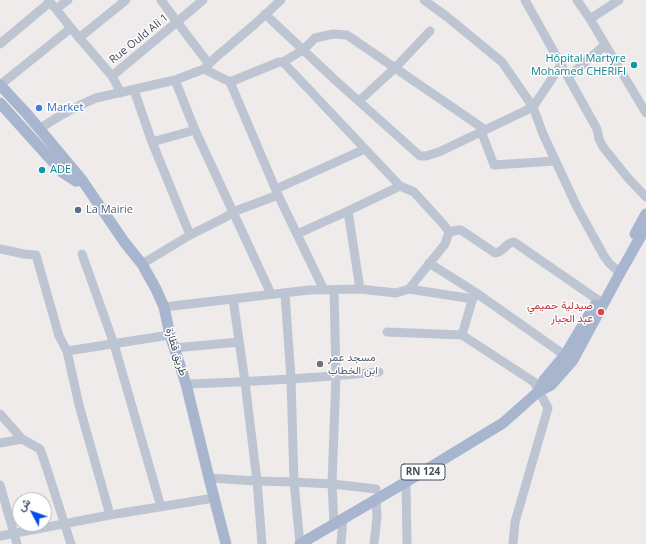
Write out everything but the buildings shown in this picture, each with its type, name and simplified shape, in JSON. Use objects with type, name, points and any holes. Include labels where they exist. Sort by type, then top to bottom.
[{"type":"main road","name":"طريق قطارة","points":[[0,85],[27,114],[82,180],[142,264],[156,289],[164,307],[170,335],[186,384],[226,544]]},
{"type":"main road","points":[[0,103],[62,172],[76,181],[82,180]]},
{"type":"main road","name":"RN 124","points":[[300,544],[338,521],[376,494],[406,482],[503,423],[539,391],[544,380],[569,358],[618,271],[646,214]]},
{"type":"main road","name":"RN 124","points":[[569,358],[598,300],[646,227]]},
{"type":"street","points":[[0,44],[52,4],[68,0]]},
{"type":"street","points":[[79,38],[126,0]]},
{"type":"street","points":[[161,0],[177,22],[203,0]]},
{"type":"street","points":[[39,129],[54,119],[96,98],[175,80],[206,66],[255,24],[280,0]]},
{"type":"street","points":[[424,0],[502,62],[533,107],[543,134],[577,207],[604,256],[618,271]]},
{"type":"street","points":[[525,0],[597,129],[602,147],[646,197]]},
{"type":"street","points":[[577,0],[646,113]]},
{"type":"street","points":[[590,19],[619,0]]},
{"type":"street","points":[[52,4],[112,76],[122,93]]},
{"type":"street","points":[[266,14],[303,50],[420,156],[426,156],[439,152],[533,107],[561,65]]},
{"type":"street","name":"Rue Ould Ali 1","points":[[112,76],[177,22],[206,66]]},
{"type":"street","points":[[0,85],[71,28]]},
{"type":"street","points":[[359,101],[395,68],[430,31]]},
{"type":"street","points":[[230,82],[279,62],[283,62],[303,50],[315,38],[333,34],[347,35],[483,130],[494,165],[555,161]]},
{"type":"street","points":[[568,77],[605,45]]},
{"type":"street","points":[[283,62],[400,186],[414,192],[449,232]]},
{"type":"street","points":[[206,66],[230,82],[277,192],[324,290]]},
{"type":"street","points":[[175,80],[195,130],[271,294]]},
{"type":"street","points":[[134,90],[152,142],[190,235]]},
{"type":"street","points":[[152,142],[195,130]]},
{"type":"street","points":[[142,264],[190,235],[233,212],[365,149]]},
{"type":"street","points":[[297,234],[400,186]]},
{"type":"street","points":[[348,211],[360,289]]},
{"type":"street","points":[[449,232],[461,230],[495,253],[499,252],[509,243],[514,242],[598,300]]},
{"type":"street","points":[[409,289],[445,244],[449,232]]},
{"type":"street","points":[[0,249],[36,255],[59,336],[67,351],[79,405],[110,516]]},
{"type":"street","points":[[82,254],[114,344],[161,507]]},
{"type":"street","points":[[429,263],[474,296],[569,358]]},
{"type":"street","points":[[164,307],[309,290],[360,289],[396,293],[409,289],[474,296]]},
{"type":"street","points":[[334,290],[336,376],[332,484],[341,544]]},
{"type":"street","points":[[285,293],[291,379],[294,482],[300,544]]},
{"type":"street","points":[[462,335],[474,296]]},
{"type":"street","points":[[233,299],[257,481],[262,544]]},
{"type":"street","points":[[387,332],[462,335],[534,382],[548,408],[515,522],[513,544]]},
{"type":"street","points":[[67,351],[170,335]]},
{"type":"street","points":[[174,348],[239,342]]},
{"type":"street","points":[[186,384],[245,382],[379,372]]},
{"type":"street","points":[[0,414],[22,438],[40,449],[71,544]]},
{"type":"street","points":[[0,442],[22,438]]},
{"type":"street","points":[[209,478],[332,484],[376,494],[377,517],[374,544]]},
{"type":"street","points":[[406,482],[407,544]]},
{"type":"street","points":[[0,485],[12,525]]},
{"type":"street","points":[[52,526],[214,498]]},
{"type":"street","points":[[0,536],[14,532],[17,544]]},
{"type":"place","name":"Hôpital Martyre Mohamed CHERIFI","points":[[634,65]]},
{"type":"place","name":"Market","points":[[39,108]]},
{"type":"place","name":"ADE","points":[[42,170]]},
{"type":"place","name":"La Mairie","points":[[78,210]]},
{"type":"place","name":"صيدلية حميمي عبد الجبار","points":[[601,312]]},
{"type":"place","name":"مسجد عمر ابن الخطاب","points":[[320,364]]}]
